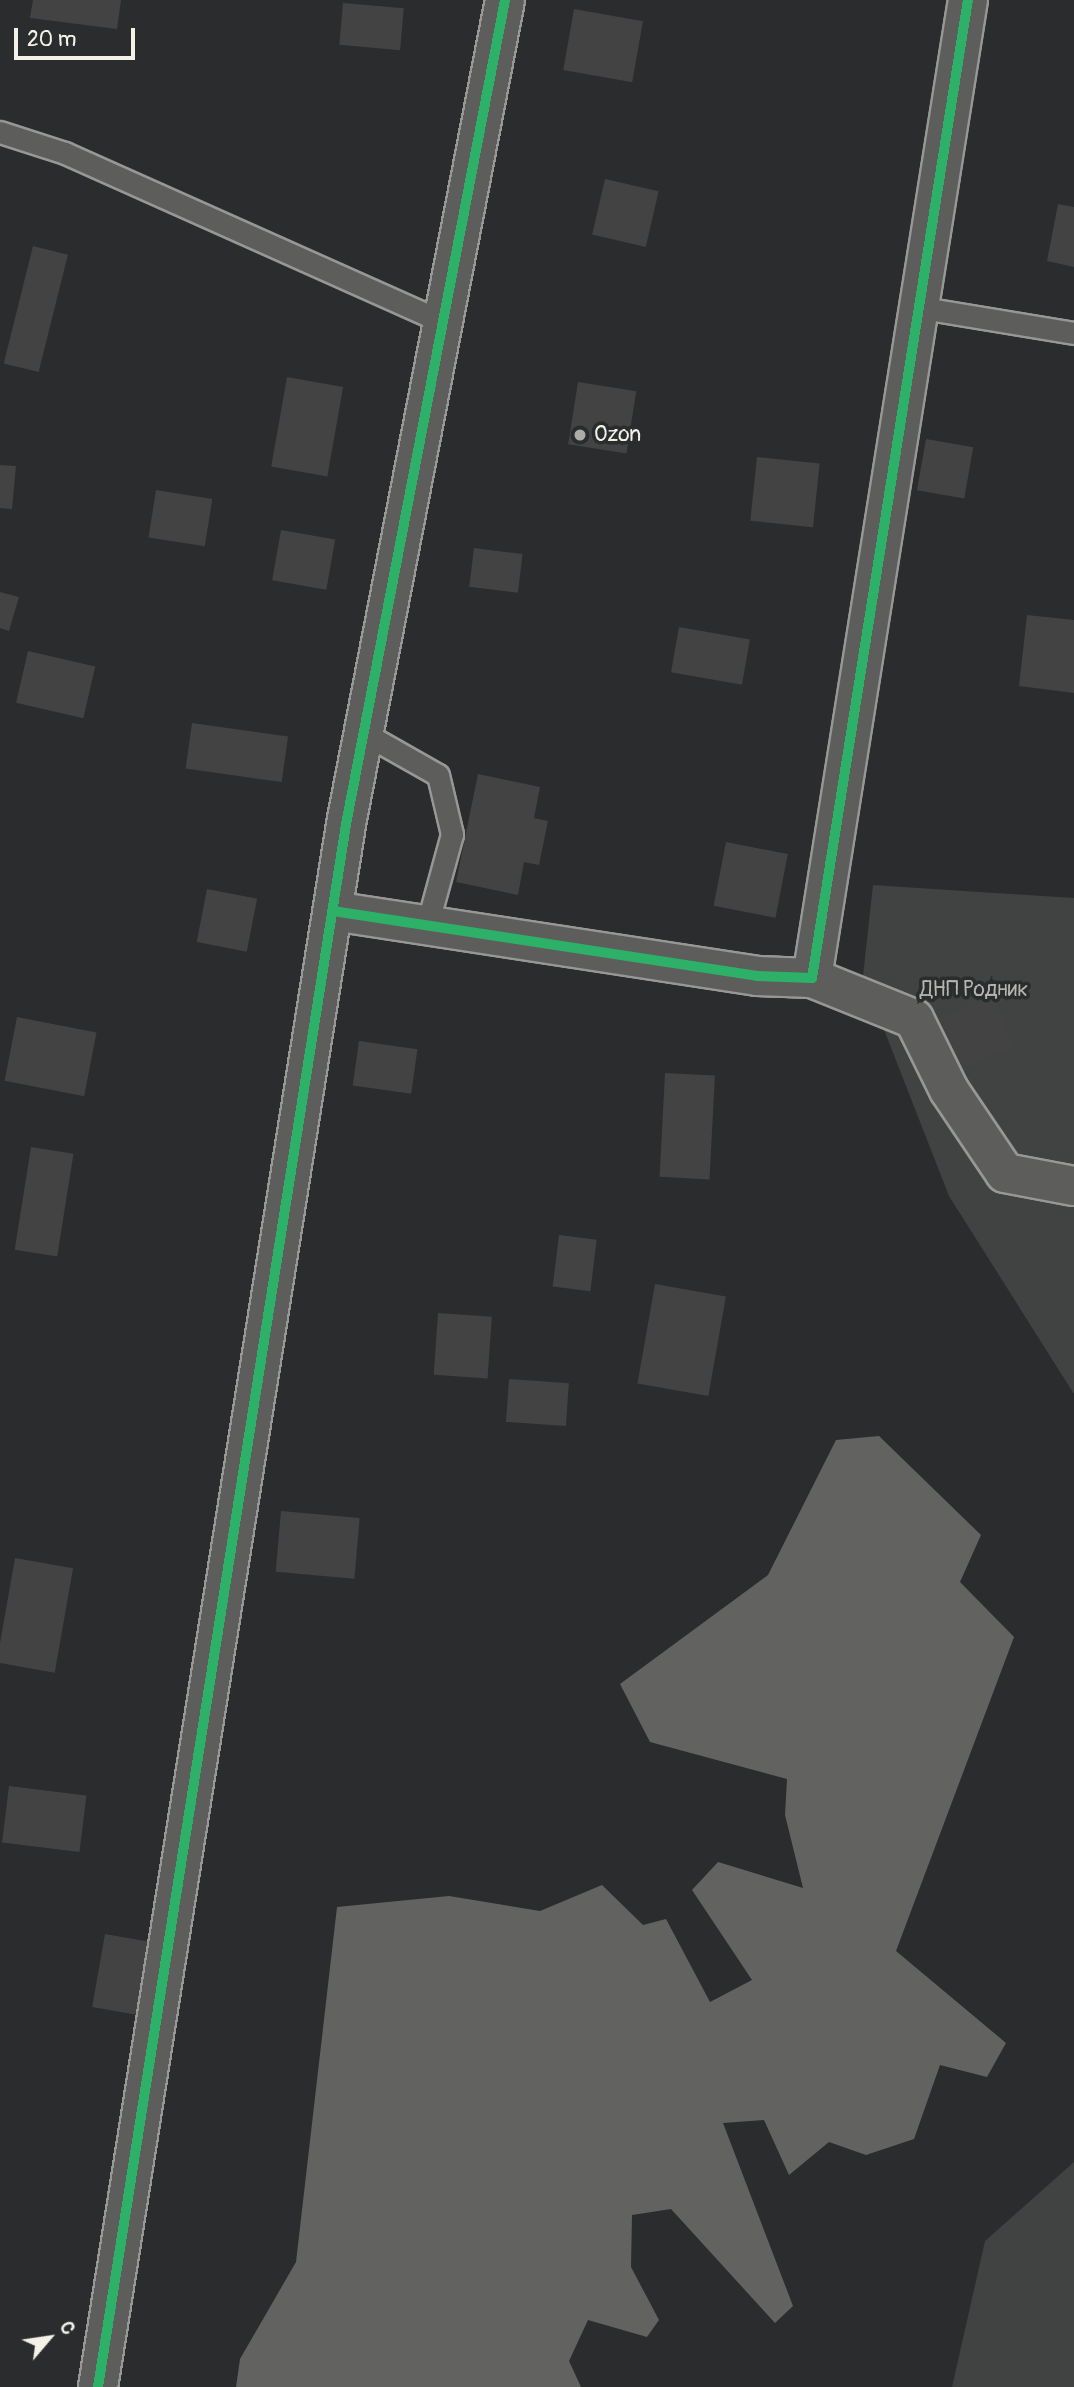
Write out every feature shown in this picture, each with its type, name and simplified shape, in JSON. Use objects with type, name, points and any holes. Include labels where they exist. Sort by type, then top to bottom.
[{"type":"street","points":[[98,2387],[362,732],[505,0]]},
{"type":"street","points":[[812,978],[968,0]]},
{"type":"street","points":[[333,911],[428,922],[757,976],[812,978],[914,1019],[949,1090],[1005,1173],[1074,1186]]},
{"type":"lane","points":[[0,132],[65,153],[442,322]]},
{"type":"lane","points":[[917,307],[1074,333]]},
{"type":"lane","points":[[362,732],[438,775],[452,834],[428,922]]},
{"type":"green space","name":"ДНП Родник","points":[[873,885],[1074,898],[1074,1394],[949,1196],[863,976]]},
{"type":"green space","points":[[1074,2162],[1074,2387],[952,2387],[985,2241]]},
{"type":"shaded area","points":[[879,1436],[981,1535],[960,1582],[1014,1637],[896,1951],[1006,2043],[987,2077],[940,2065],[914,2139],[866,2155],[829,2142],[789,2175],[764,2120],[723,2123],[793,2306],[775,2323],[671,2209],[632,2215],[631,2267],[659,2320],[647,2337],[588,2320],[569,2361],[581,2387],[236,2387],[240,2359],[296,2262],[337,1907],[449,1896],[540,1911],[602,1885],[643,1925],[666,1919],[710,2002],[752,1980],[692,1890],[718,1862],[803,1888],[785,1815],[787,1779],[650,1742],[620,1684],[768,1575],[836,1440]]},
{"type":"building","points":[[33,0],[121,0],[117,29],[30,18]]},
{"type":"building","points":[[343,3],[404,8],[400,50],[339,45]]},
{"type":"building","points":[[574,9],[643,21],[632,82],[563,70]]},
{"type":"building","points":[[605,179],[659,191],[646,247],[592,235]]},
{"type":"building","points":[[1058,204],[1074,207],[1074,267],[1047,261]]},
{"type":"building","points":[[33,246],[68,255],[39,372],[4,363]]},
{"type":"building","points":[[287,377],[343,387],[327,477],[271,467]]},
{"type":"building","points":[[578,382],[636,391],[626,453],[568,444]]},
{"type":"building","points":[[926,439],[973,447],[964,499],[917,490]]},
{"type":"building","points":[[757,457],[820,464],[813,527],[750,521]]},
{"type":"building","points":[[0,465],[16,466],[12,509],[0,508]]},
{"type":"building","points":[[156,490],[212,499],[205,546],[148,537]]},
{"type":"building","points":[[281,530],[335,540],[326,590],[272,580]]},
{"type":"building","points":[[474,548],[523,554],[518,593],[469,587]]},
{"type":"building","points":[[0,592],[19,597],[9,631],[0,628]]},
{"type":"building","points":[[1027,615],[1074,620],[1074,693],[1019,686]]},
{"type":"building","points":[[679,627],[750,640],[742,685],[671,672]]},
{"type":"building","points":[[28,651],[95,667],[83,718],[16,703]]},
{"type":"building","points":[[192,723],[288,736],[282,782],[186,769]]},
{"type":"building","points":[[478,774],[540,787],[534,818],[548,821],[539,865],[524,862],[518,895],[456,882]]},
{"type":"building","points":[[726,842],[788,854],[775,918],[714,906]]},
{"type":"building","points":[[207,889],[257,899],[247,952],[197,942]]},
{"type":"building","points":[[994,997],[1014,1047],[961,1068],[941,1018]]},
{"type":"building","points":[[17,1017],[97,1032],[84,1096],[5,1081]]},
{"type":"building","points":[[359,1041],[417,1049],[411,1094],[353,1086]]},
{"type":"building","points":[[665,1073],[715,1076],[709,1179],[660,1177]]},
{"type":"building","points":[[31,1147],[73,1154],[57,1256],[15,1250]]},
{"type":"building","points":[[559,1235],[597,1240],[590,1291],[553,1287]]},
{"type":"building","points":[[655,1284],[726,1297],[708,1396],[637,1383]]},
{"type":"building","points":[[438,1313],[492,1317],[488,1379],[434,1375]]},
{"type":"building","points":[[509,1379],[569,1383],[566,1426],[506,1422]]},
{"type":"building","points":[[281,1511],[360,1518],[354,1579],[276,1572]]},
{"type":"building","points":[[15,1558],[73,1568],[55,1673],[0,1663],[0,1643]]},
{"type":"building","points":[[9,1786],[86,1796],[79,1852],[2,1843]]},
{"type":"building","points":[[105,1934],[149,1942],[136,2015],[92,2007]]},
{"type":"cycle path","points":[[98,2387],[347,819],[505,0]]},
{"type":"cycle path","points":[[333,911],[757,976],[812,978],[968,0]]},
{"type":"place","name":"Ozon","points":[[580,435]]}]
